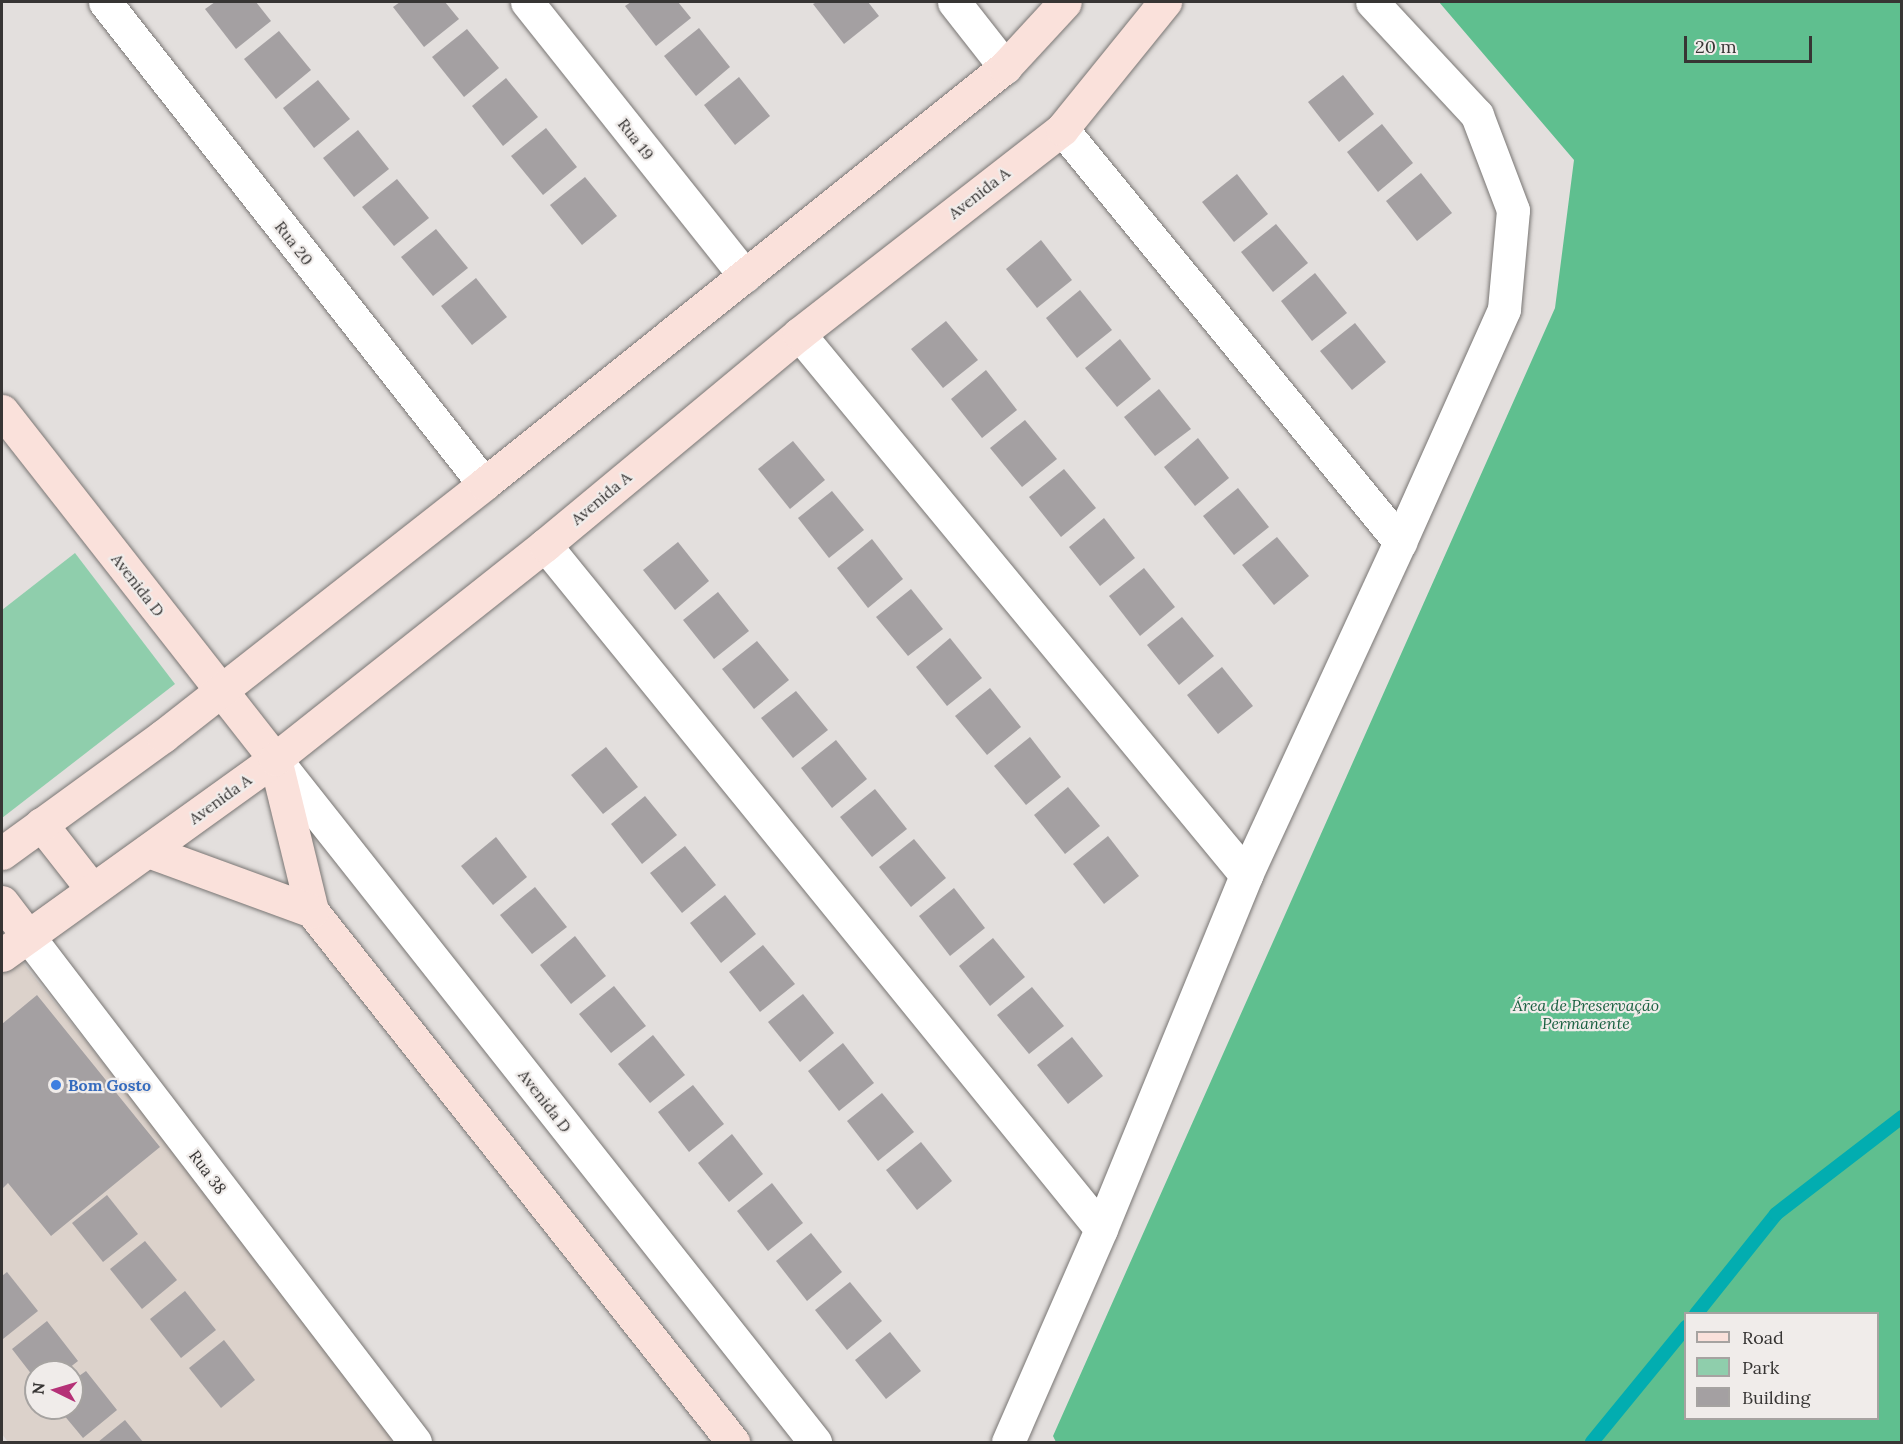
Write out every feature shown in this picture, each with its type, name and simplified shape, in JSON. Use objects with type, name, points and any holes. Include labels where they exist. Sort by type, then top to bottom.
[{"type":"street","name":"Rua 20","points":[[105,2],[484,484]]},
{"type":"street","name":"Rua 19","points":[[527,2],[745,276]]},
{"type":"street","points":[[954,2],[1005,67]]},
{"type":"street","points":[[2,853],[163,736],[745,276],[1005,67],[1065,2]]},
{"type":"street","name":"Avenida A","points":[[2,956],[275,759],[545,545],[799,334],[1062,129],[1165,2]]},
{"type":"street","points":[[1008,1443],[1101,1229],[1246,875],[1400,542],[1504,309],[1513,210],[1477,115],[1372,2]]},
{"type":"street","points":[[1062,129],[1400,542]]},
{"type":"street","points":[[799,334],[1246,875]]},
{"type":"street","name":"Avenida D","points":[[2,411],[814,1443]]},
{"type":"street","points":[[545,545],[1101,1229]]},
{"type":"street","name":"Avenida D","points":[[275,759],[312,911],[733,1443]]},
{"type":"street","points":[[41,824],[92,889]]},
{"type":"street","points":[[148,851],[312,911]]},
{"type":"street","name":"Rua 38","points":[[2,902],[415,1443]]},
{"type":"shaded area","points":[[19,958],[408,1442],[8,1442],[2,1434],[2,972]]},
{"type":"green space","name":"Área de Preservação Permanente","points":[[1439,2],[1901,2],[1901,1442],[1056,1442],[1053,1436],[1555,308],[1574,160]]},
{"type":"green space","points":[[75,553],[175,684],[2,818],[2,610]]},
{"type":"building","points":[[215,2],[256,2],[271,21],[236,49],[205,9]]},
{"type":"building","points":[[400,2],[445,2],[459,19],[424,47],[393,7]]},
{"type":"building","points":[[631,2],[678,2],[691,18],[656,46],[625,6]]},
{"type":"building","points":[[817,2],[868,2],[879,16],[844,44],[813,4]]},
{"type":"building","points":[[699,28],[730,67],[696,96],[664,56]]},
{"type":"building","points":[[467,29],[499,68],[464,97],[432,57]]},
{"type":"building","points":[[279,31],[311,70],[276,99],[244,59]]},
{"type":"building","points":[[1343,75],[1374,114],[1339,142],[1308,102]]},
{"type":"building","points":[[739,77],[770,116],[735,145],[704,105]]},
{"type":"building","points":[[506,78],[538,117],[503,146],[472,106]]},
{"type":"building","points":[[318,80],[350,119],[314,148],[283,108]]},
{"type":"building","points":[[1382,124],[1413,163],[1378,192],[1347,152]]},
{"type":"building","points":[[546,128],[577,167],[543,195],[511,156]]},
{"type":"building","points":[[358,130],[389,169],[354,197],[323,158]]},
{"type":"building","points":[[1421,173],[1452,213],[1417,241],[1386,201]]},
{"type":"building","points":[[1237,174],[1268,214],[1234,242],[1202,202]]},
{"type":"building","points":[[585,177],[617,216],[582,245],[550,205]]},
{"type":"building","points":[[397,179],[429,218],[394,246],[362,207]]},
{"type":"building","points":[[1276,224],[1308,263],[1273,292],[1241,252]]},
{"type":"building","points":[[436,229],[468,268],[433,296],[401,257]]},
{"type":"building","points":[[1041,240],[1072,280],[1037,308],[1006,269]]},
{"type":"building","points":[[1315,273],[1347,313],[1312,341],[1281,301]]},
{"type":"building","points":[[476,278],[507,317],[472,345],[441,306]]},
{"type":"building","points":[[1080,290],[1112,330],[1077,358],[1046,318]]},
{"type":"building","points":[[946,321],[978,360],[943,388],[911,349]]},
{"type":"building","points":[[1355,323],[1386,362],[1352,390],[1320,351]]},
{"type":"building","points":[[1120,339],[1151,379],[1117,407],[1085,368]]},
{"type":"building","points":[[986,370],[1017,410],[982,438],[951,399]]},
{"type":"building","points":[[1159,389],[1191,429],[1155,456],[1124,417]]},
{"type":"building","points":[[1025,420],[1057,459],[1022,487],[990,448]]},
{"type":"building","points":[[1198,438],[1229,478],[1195,506],[1164,467]]},
{"type":"building","points":[[793,441],[825,480],[790,509],[758,469]]},
{"type":"building","points":[[1064,469],[1096,508],[1061,537],[1029,497]]},
{"type":"building","points":[[1238,488],[1269,527],[1234,555],[1203,516]]},
{"type":"building","points":[[832,491],[864,530],[829,558],[798,518]]},
{"type":"building","points":[[1104,518],[1135,558],[1100,586],[1069,547]]},
{"type":"building","points":[[1277,537],[1309,576],[1274,605],[1242,565]]},
{"type":"building","points":[[872,539],[903,579],[868,608],[837,568]]},
{"type":"building","points":[[678,542],[709,581],[675,610],[643,570]]},
{"type":"building","points":[[1144,568],[1175,607],[1140,636],[1109,596]]},
{"type":"building","points":[[911,589],[943,629],[908,656],[876,617]]},
{"type":"building","points":[[718,592],[749,631],[714,659],[683,620]]},
{"type":"building","points":[[1182,617],[1214,656],[1179,685],[1147,645]]},
{"type":"building","points":[[950,638],[982,678],[947,706],[916,667]]},
{"type":"building","points":[[757,641],[789,680],[754,709],[722,669]]},
{"type":"building","points":[[1222,667],[1253,706],[1218,734],[1187,695]]},
{"type":"building","points":[[990,688],[1021,727],[987,755],[955,716]]},
{"type":"building","points":[[796,691],[828,730],[793,758],[761,718]]},
{"type":"building","points":[[1030,737],[1061,777],[1026,805],[994,766]]},
{"type":"building","points":[[836,740],[867,779],[832,808],[801,768]]},
{"type":"building","points":[[606,747],[638,787],[603,814],[571,775]]},
{"type":"building","points":[[1068,787],[1100,826],[1065,854],[1034,815]]},
{"type":"building","points":[[875,789],[907,829],[872,857],[840,817]]},
{"type":"building","points":[[645,796],[677,835],[642,864],[611,824]]},
{"type":"building","points":[[1108,836],[1139,876],[1104,904],[1073,864]]},
{"type":"building","points":[[496,837],[527,877],[493,905],[461,866]]},
{"type":"building","points":[[914,839],[946,878],[911,907],[879,867]]},
{"type":"building","points":[[685,846],[716,885],[682,913],[650,873]]},
{"type":"building","points":[[535,887],[567,927],[532,954],[500,915]]},
{"type":"building","points":[[954,888],[985,928],[950,956],[919,916]]},
{"type":"building","points":[[725,895],[756,934],[721,963],[690,923]]},
{"type":"building","points":[[575,936],[606,976],[571,1004],[540,965]]},
{"type":"building","points":[[993,938],[1025,977],[990,1006],[959,966]]},
{"type":"building","points":[[763,945],[795,984],[760,1012],[729,972]]},
{"type":"building","points":[[614,986],[646,1026],[611,1053],[579,1014]]},
{"type":"building","points":[[1032,987],[1064,1026],[1029,1054],[997,1015]]},
{"type":"building","points":[[803,994],[834,1033],[800,1062],[768,1022]]},
{"type":"building","name":"Bom Gosto","points":[[37,995],[160,1147],[51,1236],[8,1183],[2,1189],[2,1024]]},
{"type":"building","points":[[653,1035],[685,1075],[650,1103],[618,1064]]},
{"type":"building","points":[[1072,1037],[1103,1076],[1068,1104],[1037,1065]]},
{"type":"building","points":[[843,1043],[874,1083],[839,1111],[808,1071]]},
{"type":"building","points":[[693,1085],[724,1124],[689,1152],[658,1112]]},
{"type":"building","points":[[882,1093],[914,1132],[878,1161],[847,1121]]},
{"type":"building","points":[[732,1134],[763,1174],[729,1202],[698,1163]]},
{"type":"building","points":[[921,1142],[952,1181],[917,1210],[886,1170]]},
{"type":"building","points":[[772,1183],[803,1223],[768,1251],[737,1211]]},
{"type":"building","points":[[107,1195],[138,1234],[103,1262],[72,1223]]},
{"type":"building","points":[[811,1233],[842,1272],[807,1301],[776,1261]]},
{"type":"building","points":[[145,1241],[177,1280],[142,1309],[110,1269]]},
{"type":"building","points":[[7,1272],[38,1311],[3,1339],[2,1276]]},
{"type":"building","points":[[850,1282],[882,1321],[847,1350],[815,1310]]},
{"type":"building","points":[[185,1291],[216,1330],[181,1358],[150,1319]]},
{"type":"building","points":[[47,1321],[77,1360],[24,1360],[24,1364],[12,1349]]},
{"type":"building","points":[[890,1332],[921,1371],[886,1399],[855,1360]]},
{"type":"building","points":[[224,1340],[255,1380],[221,1408],[189,1368]]},
{"type":"building","points":[[86,1371],[117,1410],[83,1438],[68,1420],[84,1420],[84,1372]]},
{"type":"building","points":[[125,1420],[143,1442],[98,1442]]},
{"type":"waterway","points":[[1698,1312],[1776,1214],[1902,1117]]},
{"type":"waterway","points":[[1592,1442],[1684,1329]]},
{"type":"place","name":"Bom Gosto","points":[[56,1085]]}]
